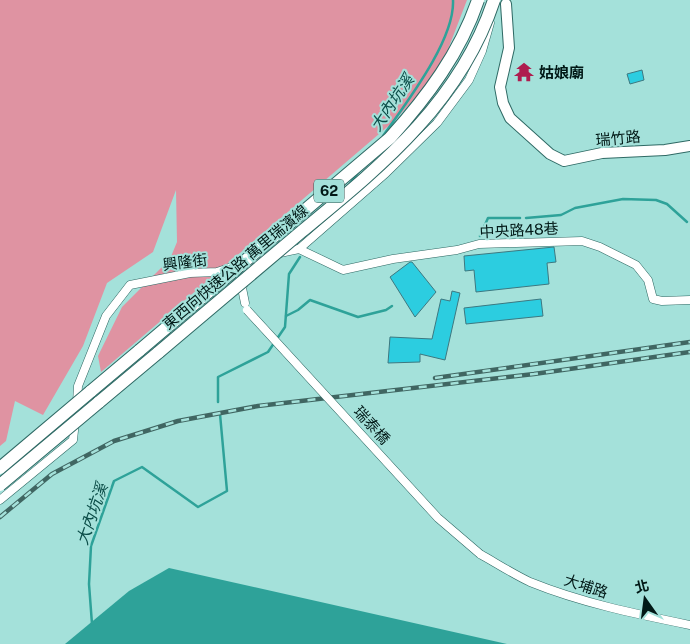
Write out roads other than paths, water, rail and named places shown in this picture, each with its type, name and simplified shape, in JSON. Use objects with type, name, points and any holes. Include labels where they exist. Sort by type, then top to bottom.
[{"type":"highway","name":"東西向快速公路 萬里瑞濱線","points":[[0,468],[390,138],[425,98],[447,66],[464,34],[478,0]]},
{"type":"highway","name":"東西向快速公路 萬里瑞濱線","points":[[0,485],[400,147],[437,106],[460,72],[499,1]]},
{"type":"street","name":"瑞竹路","points":[[499,1],[509,48],[500,87],[503,103],[510,118],[550,154],[564,161],[602,153],[665,150],[690,146]]},
{"type":"street","name":"興隆街","points":[[0,500],[73,440],[78,386],[106,316],[130,285],[190,273],[217,272],[259,258],[299,249],[386,173],[438,123],[469,80],[482,51],[499,1]]},
{"type":"street","name":"中央路48巷","points":[[299,249],[343,270],[393,258],[457,250],[479,244],[582,241],[600,247],[636,265],[648,280],[653,299],[662,301],[690,300]]},
{"type":"street","points":[[246,306],[242,288],[247,272],[259,258]]},
{"type":"street","points":[[217,272],[246,306]]},
{"type":"street","name":"瑞泰橋","points":[[246,306],[438,518],[480,554]]},
{"type":"street","name":"大埔路","points":[[480,554],[529,581],[570,596],[613,609],[690,625]]},
{"type":"water","points":[[169,568],[507,644],[65,644],[129,591]]},
{"type":"waterway","name":"大內坑溪","points":[[383,136],[416,89],[438,52],[452,16],[453,0]]},
{"type":"waterway","name":"大內坑溪","points":[[350,184],[358,172]]},
{"type":"waterway","points":[[526,218],[561,215],[575,208],[623,199],[656,200],[667,204],[687,222]]},
{"type":"waterway","points":[[480,236],[488,218],[520,218]]},
{"type":"waterway","name":"大內坑溪","points":[[218,402],[218,377],[268,352],[285,327],[289,274],[300,257]]},
{"type":"waterway","points":[[286,316],[298,310],[310,300],[358,317],[386,310],[392,306]]},
{"type":"waterway","name":"大內坑溪","points":[[92,624],[89,584],[91,546],[114,481],[142,467],[198,507],[227,491],[220,414]]},
{"type":"railway","points":[[435,378],[690,342]]},
{"type":"railway","points":[[0,517],[52,474],[114,441],[178,421],[258,406],[534,374],[690,352]]},
{"type":"place","name":"姑娘廟","points":[[524,72]]}]
